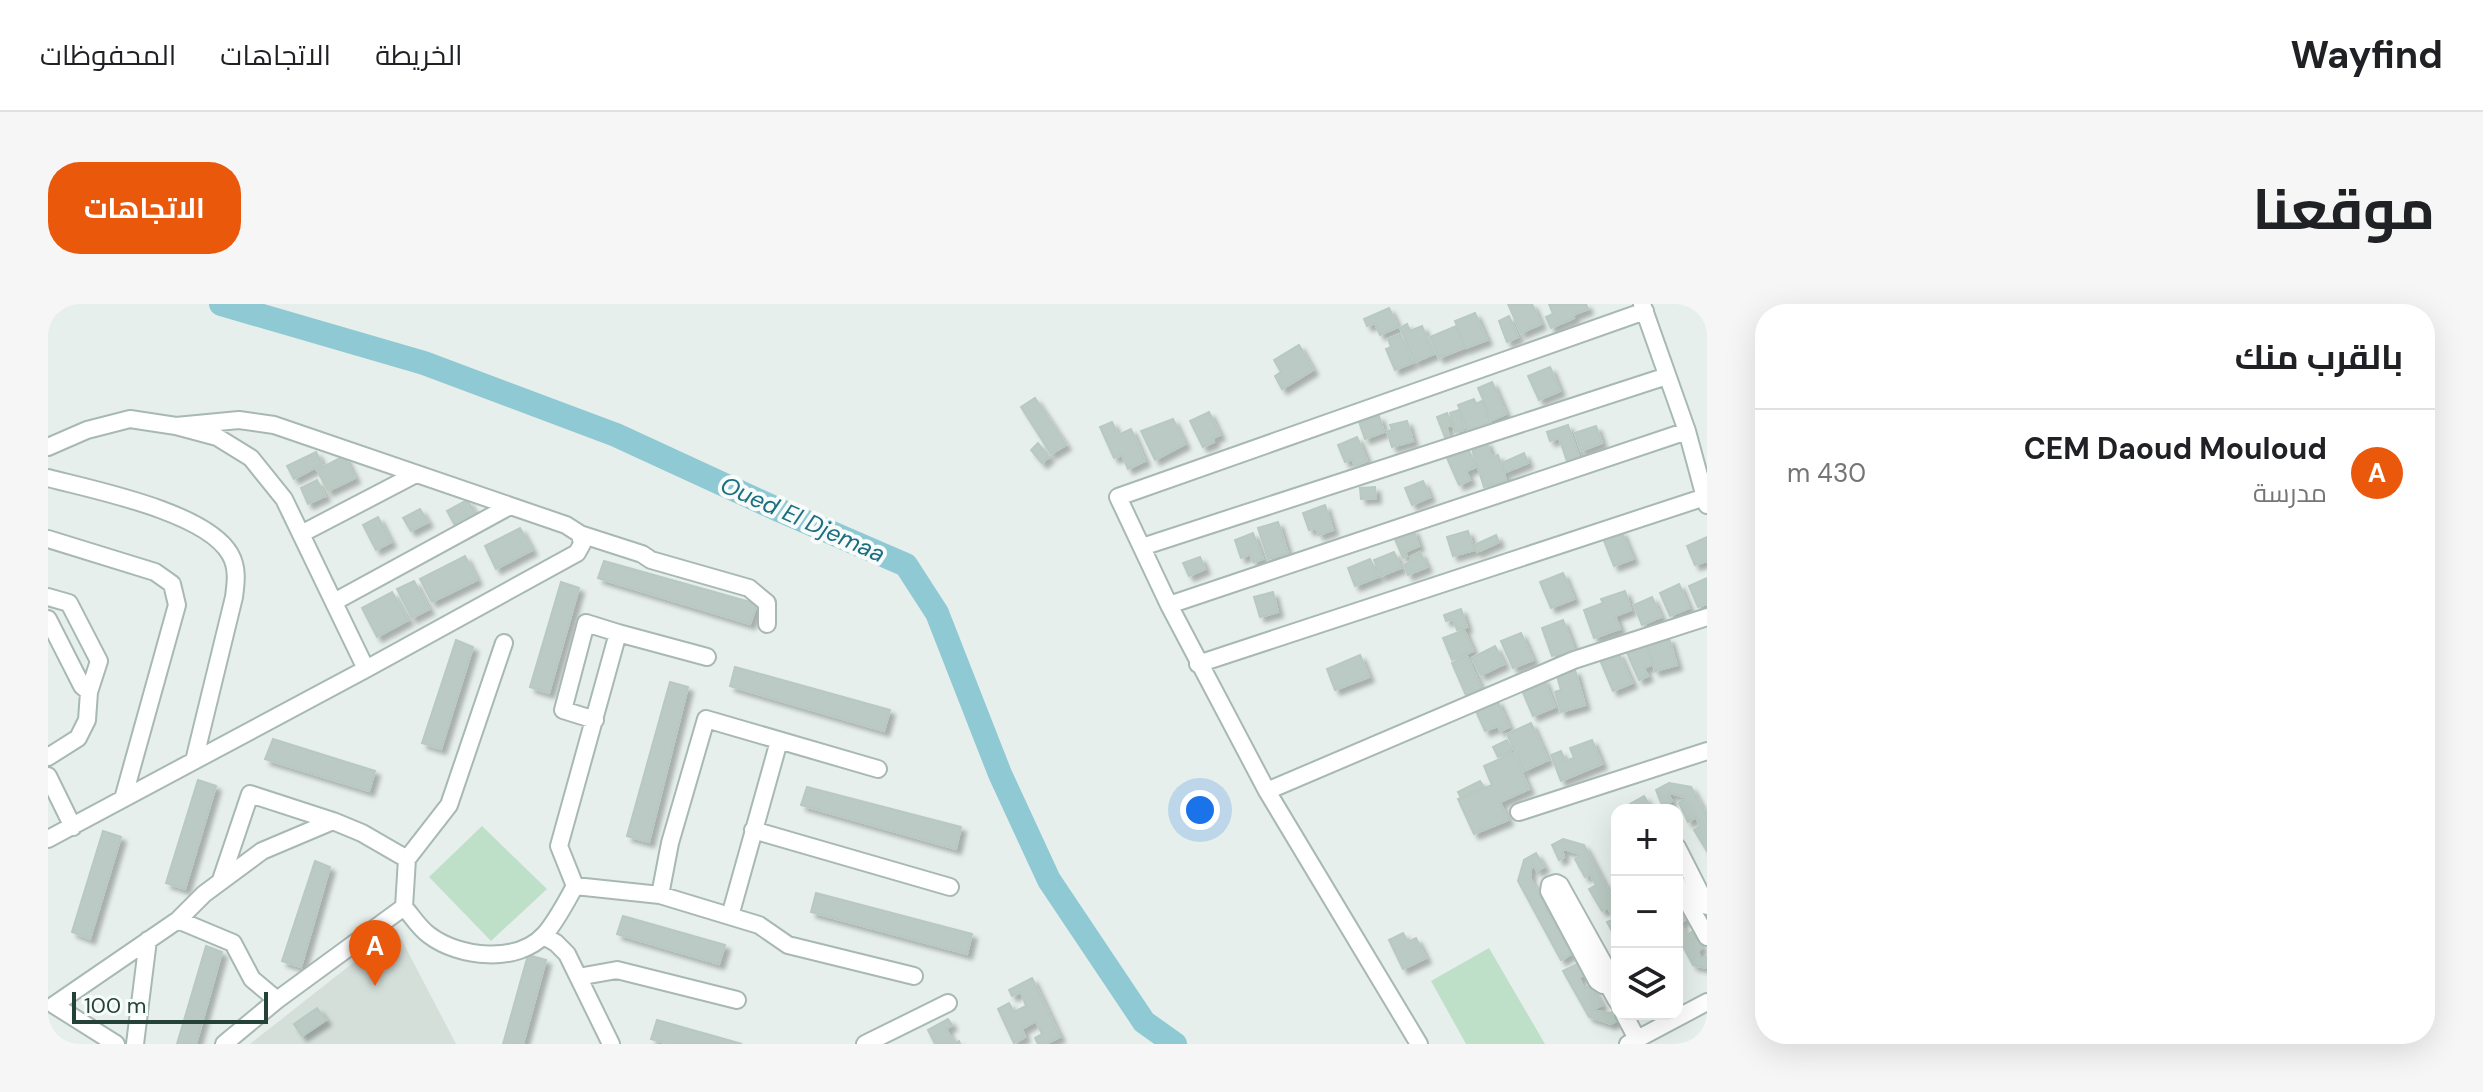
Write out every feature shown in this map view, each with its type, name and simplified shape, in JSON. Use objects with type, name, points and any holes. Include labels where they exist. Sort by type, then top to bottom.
[{"type":"street","points":[[1198,664],[1706,501],[1687,431],[1643,308],[1118,497],[1198,664],[1267,791],[1419,1044]]},
{"type":"street","points":[[1142,547],[1667,376]]},
{"type":"street","points":[[48,447],[87,430],[130,419],[176,426],[217,437],[251,458],[284,499],[366,669]]},
{"type":"street","points":[[176,426],[239,420],[274,425],[566,525],[580,534],[642,554],[651,560],[749,588],[767,603],[767,624]]},
{"type":"street","points":[[1169,605],[1687,431]]},
{"type":"street","points":[[301,534],[416,474]]},
{"type":"street","points":[[48,478],[115,496],[195,523],[217,537],[231,555],[237,573],[234,597],[194,761]]},
{"type":"street","points":[[334,602],[510,506]]},
{"type":"street","points":[[48,839],[577,553],[582,544],[580,534]]},
{"type":"street","points":[[48,539],[155,572],[172,584],[177,605],[123,799]]},
{"type":"street","points":[[48,597],[69,603],[99,661],[89,692],[87,720],[78,738],[48,757]]},
{"type":"street","points":[[1267,791],[1574,660],[1707,617]]},
{"type":"street","points":[[48,619],[82,686],[89,692]]},
{"type":"street","points":[[595,720],[563,710],[586,623],[707,657]]},
{"type":"street","points":[[575,886],[559,846],[618,633]]},
{"type":"street","points":[[504,643],[449,805],[407,859],[404,907],[429,935],[459,949],[488,955],[517,951],[544,936],[575,886]]},
{"type":"street","points":[[660,895],[670,843],[706,719],[878,769]]},
{"type":"street","points":[[730,916],[779,741]]},
{"type":"street","points":[[1519,812],[1707,751]]},
{"type":"street","points":[[48,776],[73,827]]},
{"type":"street","points":[[221,880],[250,794],[362,833],[407,859]]},
{"type":"street","points":[[116,1044],[51,1004],[178,920],[221,880],[262,851],[333,821]]},
{"type":"street","points":[[753,830],[950,887]]},
{"type":"street","points":[[1683,859],[1707,906]]},
{"type":"street","points":[[1550,885],[1560,885],[1609,973],[1611,980],[1607,983],[1603,985],[1597,981],[1549,891],[1550,885]]},
{"type":"street","points":[[575,886],[660,895],[759,925],[788,945],[914,976]]},
{"type":"street","points":[[1683,894],[1707,937]]},
{"type":"street","points":[[224,1044],[277,1000],[404,907]]},
{"type":"street","points":[[178,920],[233,943],[252,979],[277,1000]]},
{"type":"street","points":[[544,936],[567,954],[611,1044]]},
{"type":"street","points":[[135,1044],[148,940]]},
{"type":"street","points":[[578,977],[617,970],[737,1000]]},
{"type":"street","points":[[1607,983],[1611,990]]},
{"type":"street","points":[[1626,1020],[1633,1042],[1707,1002]]},
{"type":"street","points":[[865,1044],[948,1003]]},
{"type":"shaded area","points":[[396,929],[456,1044],[250,1044]]},
{"type":"green space","points":[[482,826],[547,889],[491,941],[429,877]]},
{"type":"green space","points":[[1489,948],[1545,1044],[1466,1044],[1431,981]]},
{"type":"building","points":[[1508,304],[1532,304],[1541,324],[1521,333]]},
{"type":"building","points":[[1549,304],[1586,304],[1588,309],[1551,328],[1546,317],[1553,314]]},
{"type":"building","points":[[1389,308],[1398,327],[1380,335],[1375,323],[1367,326],[1364,319]]},
{"type":"building","points":[[1475,313],[1487,340],[1466,348],[1455,321]]},
{"type":"building","points":[[1509,316],[1518,337],[1507,342],[1499,321]]},
{"type":"building","points":[[1407,324],[1410,331],[1422,326],[1434,354],[1415,362],[1400,328]]},
{"type":"building","points":[[1456,326],[1464,348],[1439,358],[1430,337]]},
{"type":"building","points":[[1400,334],[1412,363],[1395,370],[1386,349],[1391,347],[1388,339]]},
{"type":"building","points":[[1299,345],[1313,370],[1282,389],[1275,376],[1281,372],[1274,360]]},
{"type":"building","points":[[1550,367],[1560,391],[1539,400],[1528,376]]},
{"type":"building","points":[[1492,382],[1506,414],[1492,420],[1478,388]]},
{"type":"building","points":[[1035,398],[1066,445],[1051,454],[1021,407]]},
{"type":"building","points":[[1474,399],[1476,404],[1482,401],[1490,422],[1468,431],[1458,405]]},
{"type":"building","points":[[1459,410],[1464,430],[1455,432],[1450,413]]},
{"type":"building","points":[[1209,412],[1220,435],[1203,447],[1190,421]]},
{"type":"building","points":[[1447,413],[1452,425],[1446,427],[1449,435],[1445,437],[1437,417]]},
{"type":"building","points":[[1379,416],[1384,432],[1365,439],[1359,422]]},
{"type":"building","points":[[1173,419],[1185,444],[1155,460],[1141,431]]},
{"type":"building","points":[[1407,421],[1413,441],[1392,447],[1387,431],[1392,430],[1390,425]]},
{"type":"building","points":[[1112,422],[1118,435],[1131,429],[1145,461],[1128,469],[1122,455],[1114,458],[1100,427]]},
{"type":"building","points":[[1568,425],[1579,457],[1567,461],[1559,438],[1550,441],[1547,432]]},
{"type":"building","points":[[1596,426],[1602,443],[1581,451],[1575,433]]},
{"type":"building","points":[[1357,437],[1367,461],[1355,466],[1352,459],[1345,462],[1338,445]]},
{"type":"building","points":[[1486,441],[1492,457],[1498,455],[1506,480],[1484,487],[1471,446]]},
{"type":"building","points":[[1038,443],[1049,457],[1042,463],[1031,450]]},
{"type":"building","points":[[1468,449],[1476,467],[1466,471],[1470,480],[1459,485],[1447,458]]},
{"type":"building","points":[[316,452],[322,464],[294,479],[287,466]]},
{"type":"building","points":[[1524,453],[1528,463],[1506,472],[1502,463]]},
{"type":"building","points":[[344,456],[355,478],[328,491],[317,470]]},
{"type":"building","points":[[317,480],[325,496],[308,504],[301,488]]},
{"type":"building","points":[[1423,481],[1430,497],[1412,505],[1405,488]]},
{"type":"building","points":[[1375,487],[1376,498],[1361,499],[1360,488]]},
{"type":"building","points":[[467,500],[478,518],[457,529],[447,511]]},
{"type":"building","points":[[1325,505],[1333,530],[1319,535],[1316,528],[1309,530],[1303,513]]},
{"type":"building","points":[[420,509],[428,522],[411,531],[403,518]]},
{"type":"building","points":[[378,517],[391,542],[376,550],[363,525]]},
{"type":"building","points":[[1278,522],[1288,553],[1268,559],[1258,528]]},
{"type":"building","points":[[520,528],[532,550],[496,569],[485,546]]},
{"type":"building","points":[[1413,529],[1419,546],[1405,552],[1407,556],[1403,558],[1394,537]]},
{"type":"building","points":[[1468,531],[1474,550],[1453,556],[1447,537]]},
{"type":"building","points":[[1621,531],[1633,559],[1614,566],[1603,538]]},
{"type":"building","points":[[1253,533],[1263,559],[1253,562],[1250,554],[1241,558],[1235,540]]},
{"type":"building","points":[[1496,535],[1499,542],[1477,552],[1474,545]]},
{"type":"building","points":[[1707,537],[1707,561],[1695,565],[1687,546]]},
{"type":"building","points":[[1394,552],[1401,568],[1381,576],[1374,560]]},
{"type":"building","points":[[1420,552],[1427,567],[1408,575],[1404,565],[1411,561],[1410,557]]},
{"type":"building","points":[[465,556],[477,580],[432,602],[420,579]]},
{"type":"building","points":[[1200,557],[1205,569],[1189,576],[1183,563]]},
{"type":"building","points":[[1370,559],[1378,577],[1355,586],[1348,568]]},
{"type":"building","points":[[604,561],[757,604],[750,624],[598,578]]},
{"type":"building","points":[[1563,573],[1574,599],[1551,608],[1540,582]]},
{"type":"building","points":[[1707,578],[1707,604],[1698,607],[1689,586]]},
{"type":"building","points":[[414,581],[429,609],[412,618],[397,589]]},
{"type":"building","points":[[561,582],[579,588],[549,693],[530,687]]},
{"type":"building","points":[[1679,584],[1689,608],[1670,616],[1660,593]]},
{"type":"building","points":[[1625,591],[1631,610],[1615,616],[1620,629],[1594,638],[1584,610],[1603,603],[1601,599]]},
{"type":"building","points":[[392,592],[408,620],[377,637],[362,608]]},
{"type":"building","points":[[1273,592],[1278,612],[1260,617],[1254,597]]},
{"type":"building","points":[[1652,597],[1661,617],[1642,625],[1634,605]]},
{"type":"building","points":[[1461,609],[1467,627],[1457,630],[1453,619],[1446,621],[1444,615]]},
{"type":"building","points":[[1563,620],[1576,654],[1561,659],[1559,653],[1552,656],[1542,628]]},
{"type":"building","points":[[1464,630],[1473,651],[1452,660],[1443,638]]},
{"type":"building","points":[[1521,633],[1533,660],[1513,668],[1501,641]]},
{"type":"building","points":[[1669,638],[1677,665],[1655,671],[1647,644]]},
{"type":"building","points":[[456,640],[473,647],[441,749],[422,743]]},
{"type":"building","points":[[1645,645],[1653,664],[1644,668],[1648,676],[1639,680],[1627,653]]},
{"type":"building","points":[[1495,646],[1504,664],[1481,675],[1472,658]]},
{"type":"building","points":[[1618,652],[1632,683],[1613,691],[1600,660]]},
{"type":"building","points":[[1360,655],[1369,677],[1335,690],[1327,669]]},
{"type":"building","points":[[1467,656],[1483,693],[1468,700],[1452,663]]},
{"type":"building","points":[[735,667],[890,710],[884,731],[730,686]]},
{"type":"building","points":[[1575,670],[1585,705],[1561,712],[1555,692],[1561,690],[1557,676]]},
{"type":"building","points":[[1543,678],[1555,707],[1533,716],[1521,688]]},
{"type":"building","points":[[670,682],[688,687],[649,842],[627,836]]},
{"type":"building","points":[[1497,700],[1509,727],[1500,731],[1498,726],[1485,731],[1475,709]]},
{"type":"building","points":[[1531,723],[1548,760],[1524,771],[1507,734]]},
{"type":"building","points":[[273,739],[375,771],[369,791],[265,759]]},
{"type":"building","points":[[1507,740],[1512,750],[1498,757],[1493,747]]},
{"type":"building","points":[[1592,740],[1602,764],[1561,781],[1551,755],[1561,751],[1565,761],[1574,758],[1570,748]]},
{"type":"building","points":[[1513,753],[1529,789],[1500,802],[1508,820],[1474,834],[1458,799],[1492,785],[1484,766]]},
{"type":"building","points":[[198,780],[216,786],[185,889],[166,883]]},
{"type":"building","points":[[1480,781],[1484,787],[1461,798],[1458,792]]},
{"type":"building","points":[[1669,783],[1691,787],[1707,816],[1707,851],[1694,830],[1700,826],[1696,817],[1688,822],[1683,804],[1679,803],[1684,797],[1670,793],[1672,801],[1662,804],[1656,790]]},
{"type":"building","points":[[807,787],[961,827],[956,849],[801,805]]},
{"type":"building","points":[[1644,796],[1649,804],[1630,804]]},
{"type":"building","points":[[103,831],[121,837],[90,939],[72,932]]},
{"type":"building","points":[[1563,839],[1584,845],[1611,897],[1611,914],[1608,908],[1602,911],[1589,889],[1596,885],[1590,874],[1585,877],[1575,859],[1579,854],[1564,849],[1564,857],[1559,860],[1552,845]]},
{"type":"building","points":[[1536,853],[1544,867],[1537,871],[1532,862],[1530,878],[1573,953],[1561,960],[1518,881],[1524,860]]},
{"type":"building","points":[[315,861],[330,867],[301,967],[282,961]]},
{"type":"building","points":[[816,893],[972,934],[967,954],[811,912]]},
{"type":"building","points":[[623,916],[725,945],[719,964],[617,934]]},
{"type":"building","points":[[1683,928],[1687,935],[1693,931],[1702,948],[1698,951],[1700,957],[1707,957],[1707,968],[1693,965],[1683,946]]},
{"type":"building","points":[[1403,933],[1408,942],[1416,938],[1426,958],[1403,969],[1389,940]]},
{"type":"building","points":[[206,946],[222,952],[196,1044],[177,1044]]},
{"type":"building","points":[[528,955],[546,960],[523,1044],[503,1044]]},
{"type":"building","points":[[1579,963],[1585,974],[1579,978],[1584,988],[1591,985],[1602,1005],[1596,1011],[1611,1013],[1611,1020],[1618,1020],[1611,1024],[1589,1017],[1563,971]]},
{"type":"building","points":[[1032,978],[1060,1037],[1038,1044],[1035,1038],[1042,1034],[1036,1021],[1022,1029],[1025,1037],[1014,1043],[998,1009],[1009,1003],[1014,1012],[1026,1006],[1021,992],[1012,996],[1009,990]]},
{"type":"building","points":[[317,1008],[326,1020],[302,1036],[294,1024]]},
{"type":"building","points":[[948,1019],[952,1025],[946,1029],[954,1043],[959,1041],[960,1044],[935,1044],[928,1030]]},
{"type":"building","points":[[657,1020],[742,1044],[670,1044],[651,1039]]},
{"type":"waterway","name":"Oued El Djemaa","points":[[221,304],[424,363],[616,435],[906,565],[937,613],[1000,774],[1049,880],[1144,1022],[1175,1044]]},
{"type":"place","name":"CEM Daoud Mouloud","points":[[375,986]]}]
